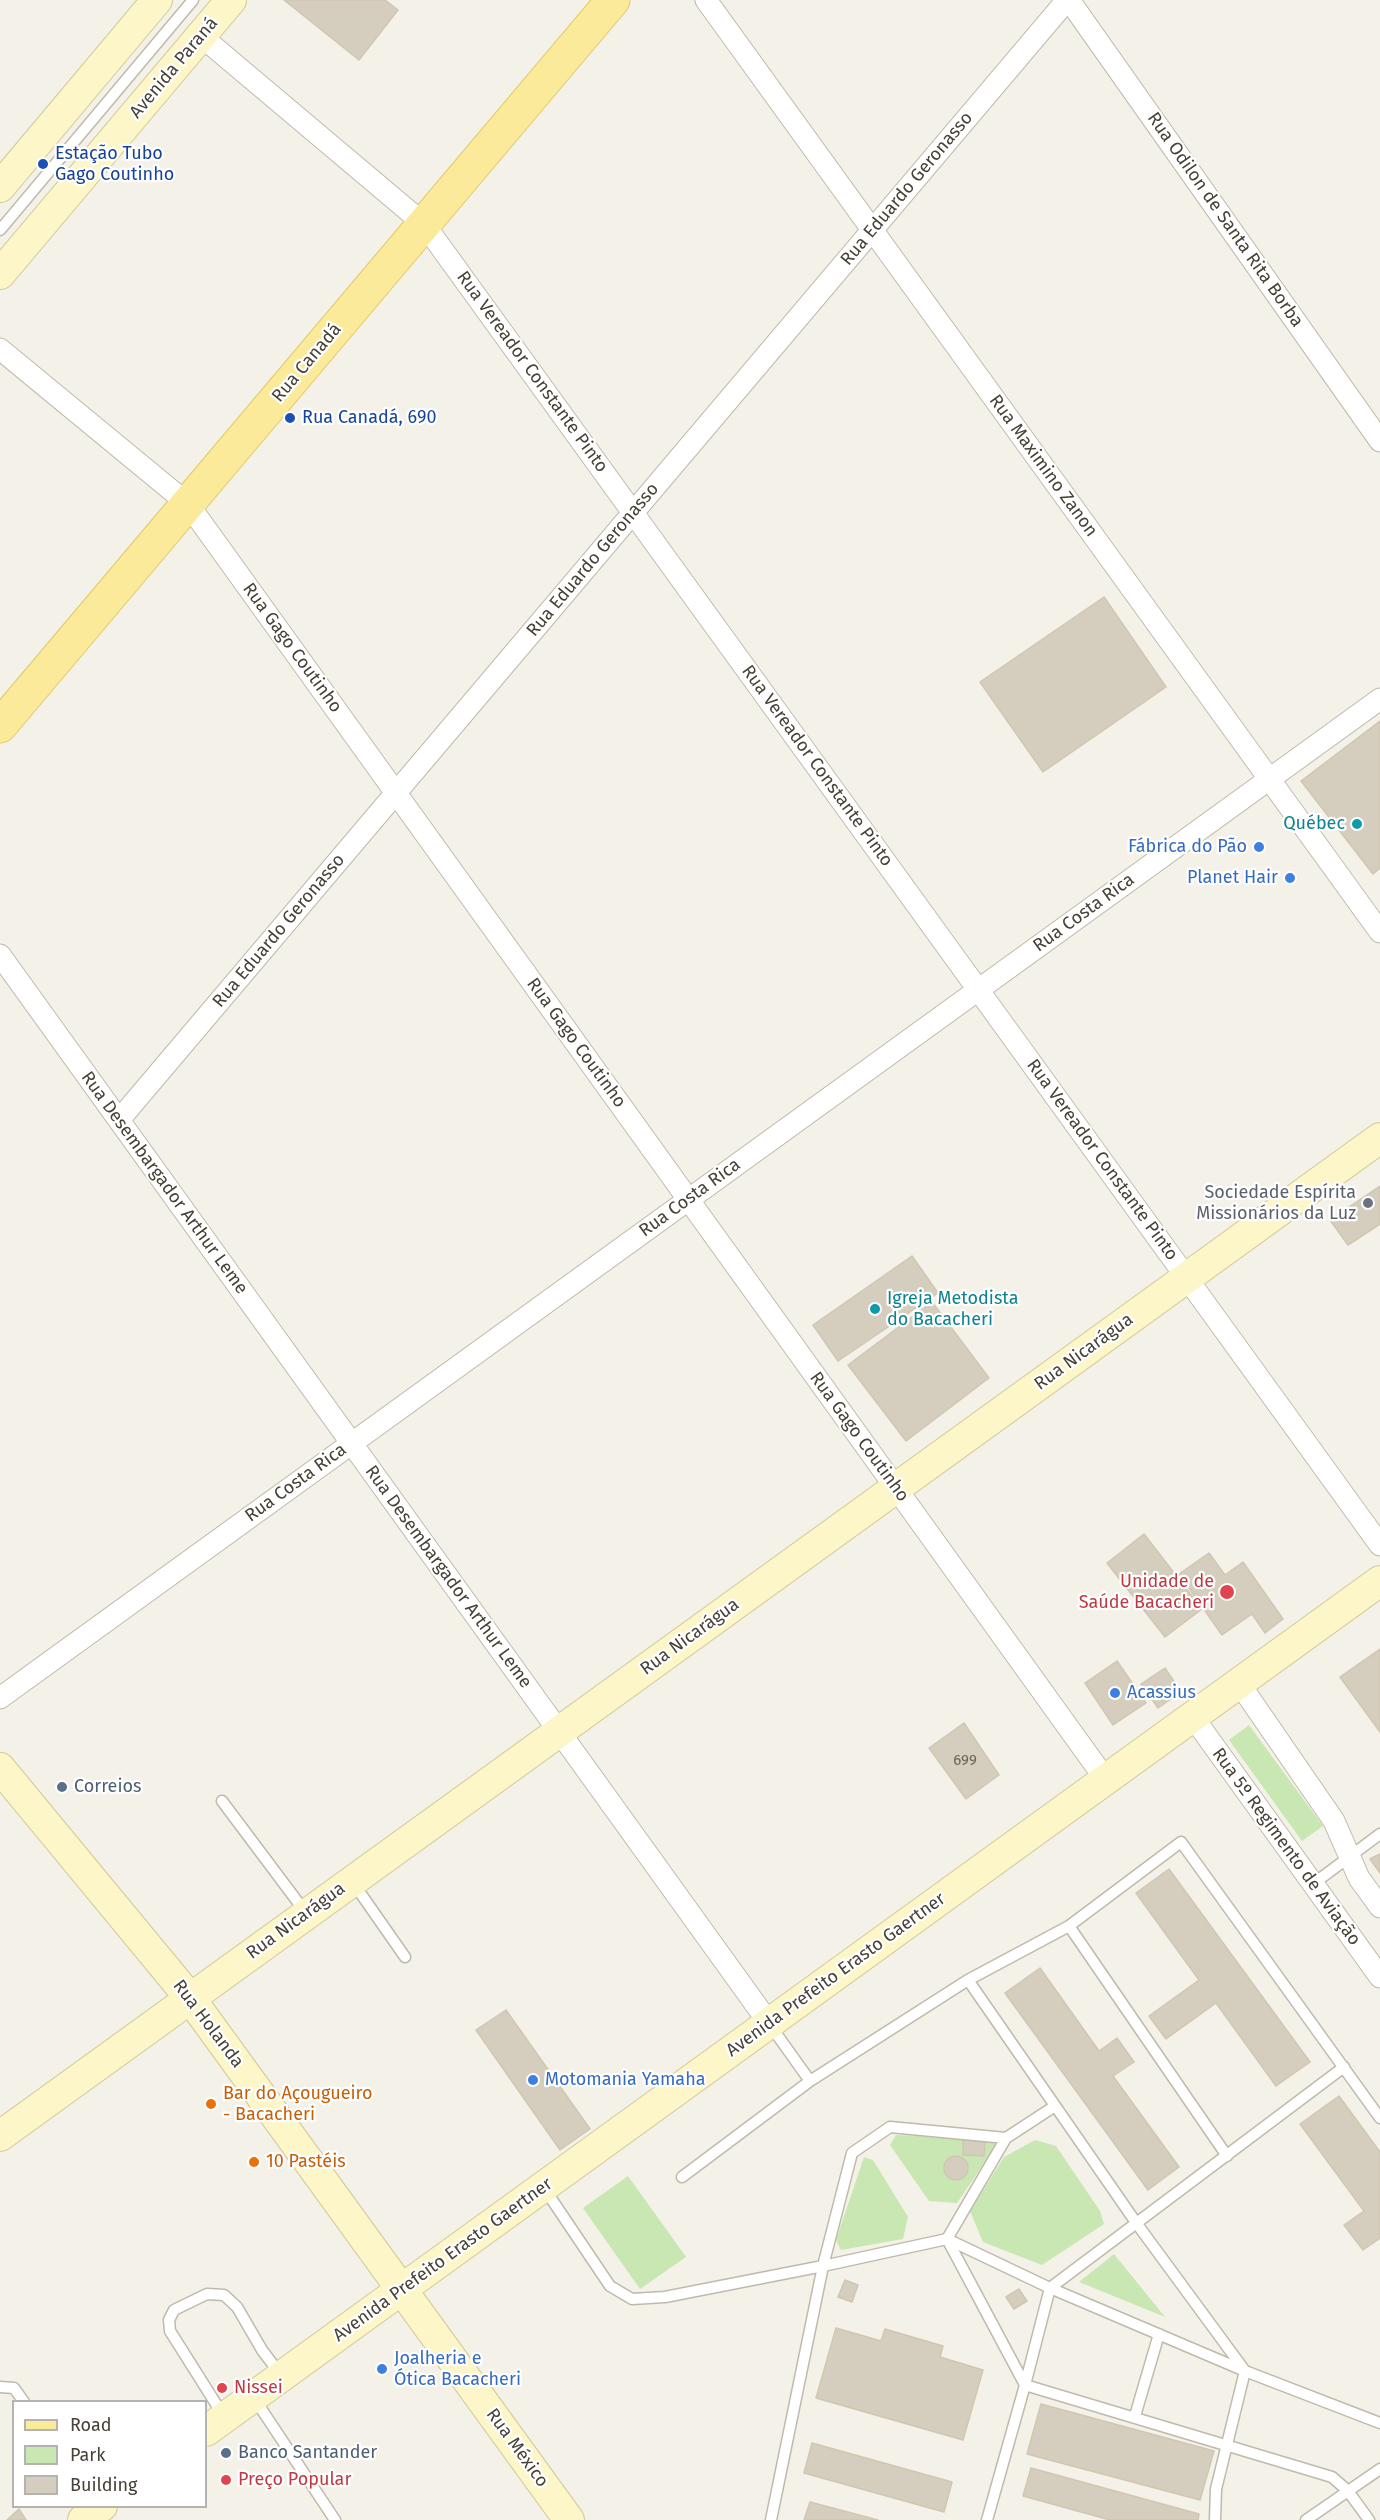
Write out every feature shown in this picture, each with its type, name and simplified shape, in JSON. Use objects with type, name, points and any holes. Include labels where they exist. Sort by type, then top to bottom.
[{"type":"main road","points":[[0,187],[157,0]]},
{"type":"main road","name":"Avenida Paraná","points":[[0,274],[231,0]]},
{"type":"main road","name":"Rua Canadá","points":[[0,726],[613,0]]},
{"type":"main road","name":"Rua Nicarágua","points":[[0,2136],[1380,1138]]},
{"type":"main road","name":"Avenida Prefeito Erasto Gaertner","points":[[215,2424],[1380,1581]]},
{"type":"main road","name":"Rua Holanda","points":[[0,1768],[190,1998],[402,2289]]},
{"type":"main road","name":"Rua México","points":[[402,2289],[569,2520]]},
{"type":"street","name":"Rua Maximino Zanon","points":[[706,0],[1380,932]]},
{"type":"street","name":"Rua Eduardo Geronasso","points":[[118,1120],[1068,0]]},
{"type":"street","name":"Rua Odilon de Santa Rita Borba","points":[[1068,0],[1380,441]]},
{"type":"street","name":"Rua Vereador Constante Pinto","points":[[201,36],[424,224],[1380,1545]]},
{"type":"street","name":"Rua Gago Coutinho","points":[[0,349],[188,504],[1106,1780]]},
{"type":"street","name":"Rua Costa Rica","points":[[0,1698],[1380,699]]},
{"type":"street","name":"Rua Desembargador Arthur Leme","points":[[0,955],[769,2023]]},
{"type":"street","points":[[1239,1683],[1334,1821],[1359,1878],[1380,1907]]},
{"type":"street","name":"Rua 5º Regimento de Aviação","points":[[1193,1717],[1313,1884],[1374,1956],[1380,1977]]},
{"type":"lane","points":[[0,230],[193,0]]},
{"type":"lane","points":[[222,1801],[307,1914]]},
{"type":"lane","points":[[1313,1884],[1380,1834]]},
{"type":"lane","points":[[682,2177],[810,2081],[968,1980],[1069,1926],[1181,1842],[1380,2118]]},
{"type":"lane","points":[[351,1881],[371,1905],[405,1957]]},
{"type":"lane","points":[[1069,1926],[1227,2156]]},
{"type":"lane","points":[[968,1980],[1137,2224],[1245,2371]]},
{"type":"lane","points":[[769,2023],[810,2081]]},
{"type":"lane","points":[[987,2520],[1050,2288],[1344,2067]]},
{"type":"lane","points":[[947,2239],[1006,2138],[1055,2106]]},
{"type":"lane","points":[[771,2520],[823,2266],[852,2153],[890,2127],[1006,2138]]},
{"type":"lane","points":[[543,2187],[610,2286],[632,2299],[665,2297],[947,2239],[1050,2288],[1245,2371],[1380,2423]]},
{"type":"lane","points":[[947,2239],[1025,2385],[1135,2416],[1332,2477],[1348,2491],[1369,2520]]},
{"type":"lane","points":[[203,2400],[170,2331],[169,2320],[174,2310],[207,2294],[224,2295],[237,2307],[262,2350],[282,2376]]},
{"type":"lane","points":[[1135,2416],[1159,2334]]},
{"type":"lane","points":[[1215,2520],[1216,2489],[1245,2371]]},
{"type":"lane","points":[[0,2387],[14,2388],[23,2400]]},
{"type":"lane","points":[[253,2397],[335,2520]]},
{"type":"lane","points":[[207,2407],[215,2424]]},
{"type":"lane","points":[[1306,2520],[1380,2469]]},
{"type":"green space","points":[[1249,1725],[1323,1826],[1302,1841],[1229,1740]]},
{"type":"green space","points":[[896,2135],[992,2139],[996,2146],[957,2203],[929,2201],[890,2145]]},
{"type":"green space","points":[[1035,2140],[1056,2146],[1100,2211],[1104,2224],[1042,2265],[983,2242],[970,2211],[1004,2157]]},
{"type":"green space","points":[[864,2157],[873,2160],[908,2217],[903,2239],[841,2250],[836,2240]]},
{"type":"green space","points":[[628,2176],[686,2257],[640,2289],[583,2208]]},
{"type":"green space","points":[[1114,2254],[1165,2317],[1079,2282]]},
{"type":"building","points":[[284,0],[385,0],[398,10],[359,60]]},
{"type":"building","points":[[1104,597],[1166,687],[1043,772],[980,682]]},
{"type":"building","name":"Québec","points":[[1380,721],[1380,868],[1373,874],[1301,781]]},
{"type":"building","name":"Sociedade Espírita Missionários da Luz","points":[[1380,1186],[1380,1224],[1348,1245],[1330,1220]]},
{"type":"building","name":"Igreja Metodista do Bacacheri","points":[[912,1256],[938,1293],[838,1361],[813,1325]]},
{"type":"building","points":[[932,1302],[989,1378],[906,1441],[848,1365]]},
{"type":"building","points":[[1144,1534],[1202,1609],[1165,1637],[1107,1563]]},
{"type":"building","name":"Unidade de Saúde Bacacheri","points":[[1209,1553],[1225,1575],[1243,1562],[1283,1619],[1265,1633],[1252,1614],[1222,1635],[1179,1574]]},
{"type":"building","points":[[1380,1649],[1380,1732],[1340,1677]]},
{"type":"building","name":"Acassius","points":[[1117,1661],[1146,1703],[1113,1725],[1085,1683]]},
{"type":"building","points":[[1165,1668],[1181,1692],[1158,1708],[1141,1684]]},
{"type":"building","points":[[964,1723],[999,1775],[966,1799],[929,1748]]},
{"type":"building","points":[[1380,1854],[1380,1873],[1370,1859]]},
{"type":"building","points":[[1169,1869],[1310,2062],[1276,2086],[1216,2003],[1166,2039],[1149,2016],[1199,1980],[1136,1893]]},
{"type":"building","points":[[1040,1968],[1099,2051],[1117,2038],[1134,2062],[1113,2076],[1179,2167],[1148,2190],[1005,1993]]},
{"type":"building","name":"Motomania Yamaha","points":[[506,2010],[590,2129],[560,2150],[476,2030]]},
{"type":"building","points":[[1339,2096],[1380,2152],[1380,2238],[1363,2250],[1344,2225],[1364,2211],[1300,2124]]},
{"type":"building","points":[[963,2140],[985,2141],[984,2156],[963,2155]]},
{"type":"building","points":[[956,2156],[965,2159],[968,2168],[965,2177],[956,2180],[947,2177],[944,2168],[947,2159]]},
{"type":"building","points":[[845,2280],[858,2285],[852,2302],[838,2297]]},
{"type":"building","points":[[1019,2289],[1027,2301],[1014,2309],[1006,2297]]},
{"type":"building","points":[[836,2328],[881,2341],[885,2329],[943,2346],[940,2357],[983,2370],[963,2440],[816,2398]]},
{"type":"building","points":[[1041,2404],[1214,2451],[1200,2500],[1027,2454]]},
{"type":"building","points":[[812,2443],[952,2482],[944,2512],[804,2473]]},
{"type":"building","points":[[1031,2468],[1199,2514],[1198,2520],[1110,2520],[1023,2496]]},
{"type":"building","points":[[810,2502],[878,2520],[804,2520]]},
{"type":"building","points":[[19,2509],[26,2520],[7,2520]]},
{"type":"place","name":"Estação Tubo Gago Coutinho","points":[[43,164]]},
{"type":"place","name":"Rua Canadá, 690","points":[[290,418]]},
{"type":"place","name":"Québec","points":[[1357,824]]},
{"type":"place","name":"Fábrica do Pão","points":[[1259,847]]},
{"type":"place","name":"Planet Hair","points":[[1290,878]]},
{"type":"place","name":"Sociedade Espírita Missionários da Luz","points":[[1368,1203]]},
{"type":"place","name":"Igreja Metodista do Bacacheri","points":[[875,1309]]},
{"type":"place","name":"Unidade de Saúde Bacacheri","points":[[1227,1592]]},
{"type":"place","name":"Acassius","points":[[1115,1693]]},
{"type":"place","name":"Correios","points":[[62,1787]]},
{"type":"place","name":"Motomania Yamaha","points":[[533,2080]]},
{"type":"place","name":"Bar do Açougueiro - Bacacheri","points":[[211,2104]]},
{"type":"place","name":"10 Pastéis","points":[[254,2162]]},
{"type":"place","name":"Joalheria e Ótica Bacacheri","points":[[382,2369]]},
{"type":"place","name":"Nissei","points":[[222,2388]]},
{"type":"place","name":"Banco Santander","points":[[226,2453]]},
{"type":"place","name":"Preço Popular","points":[[226,2480]]}]
